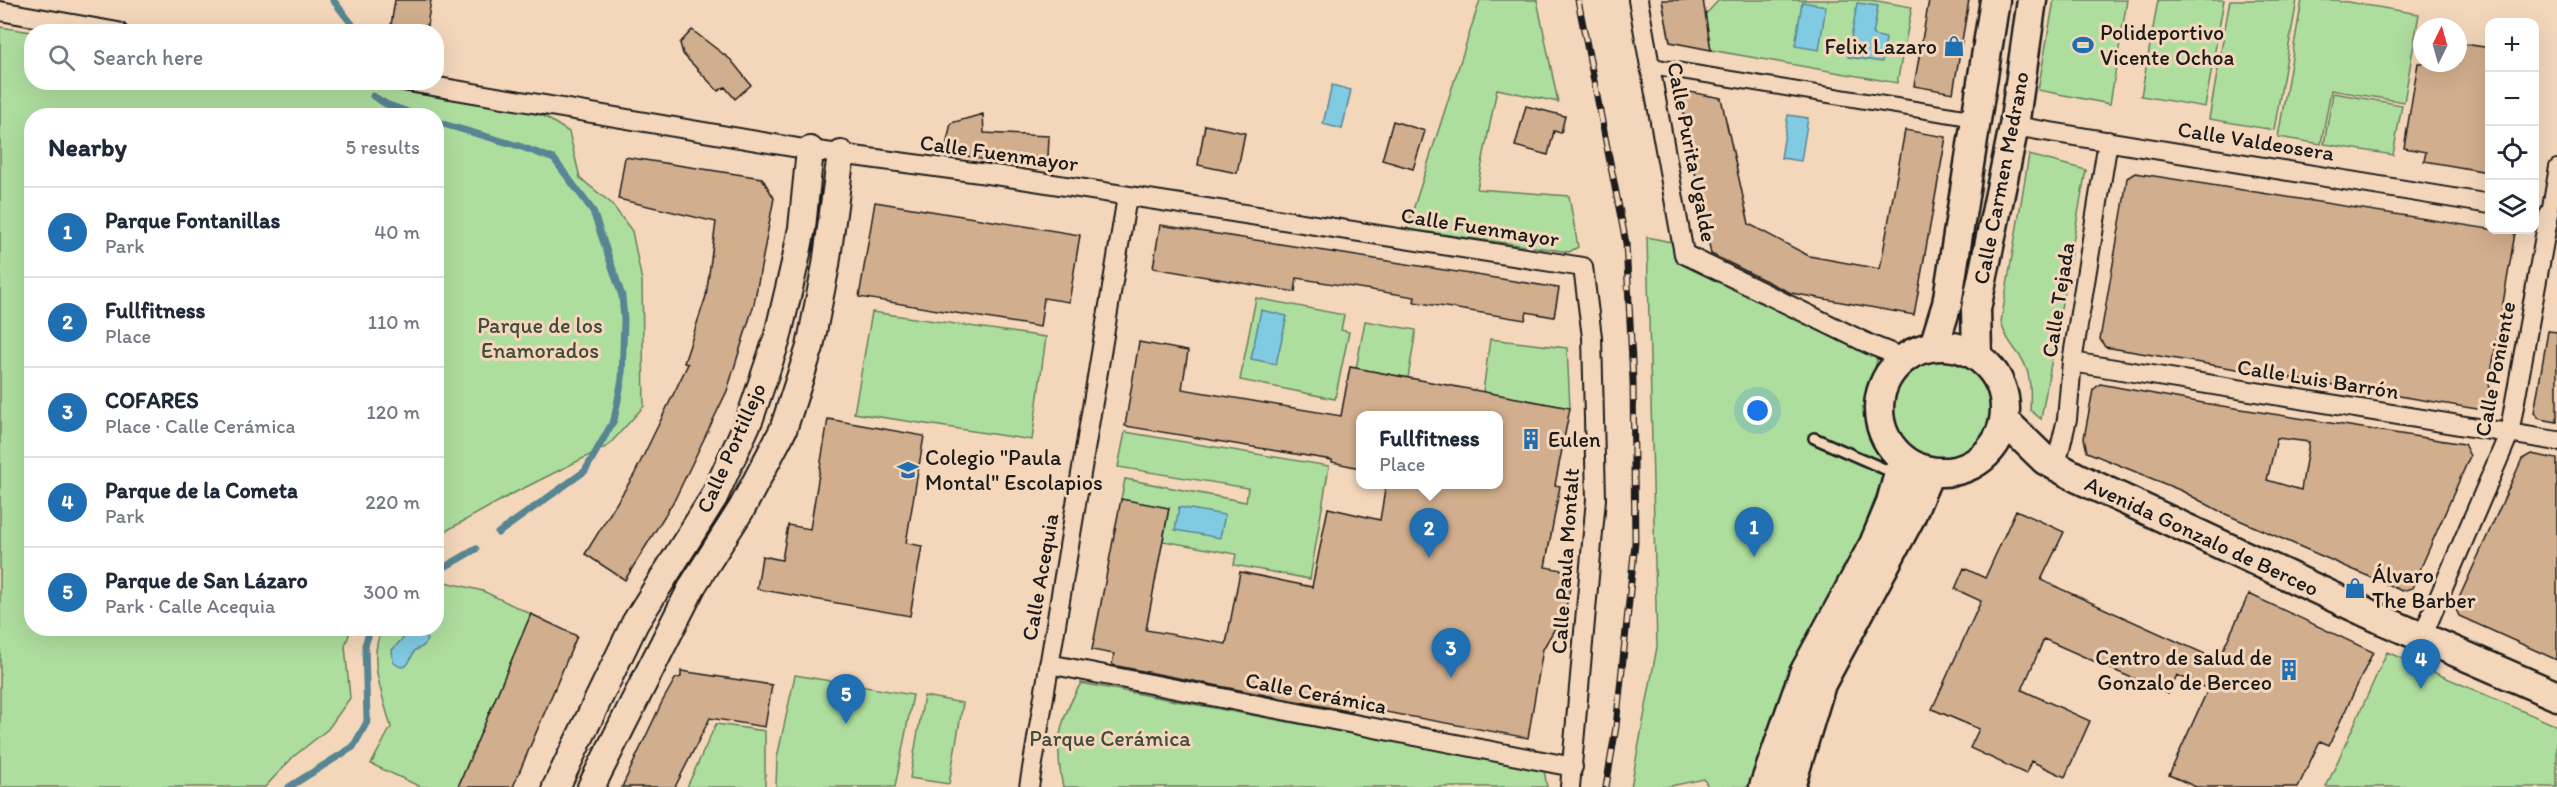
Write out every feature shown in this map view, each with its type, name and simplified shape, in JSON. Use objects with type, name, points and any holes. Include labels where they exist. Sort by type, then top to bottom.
[{"type":"main road","name":"Calle Carmen Medrano","points":[[1934,346],[1947,304],[1995,0]]},
{"type":"main road","name":"Calle Carmen Medrano","points":[[1977,356],[1976,309],[2014,126],[2032,0]]},
{"type":"main road","name":"Calle Portillejo","points":[[556,787],[635,623],[714,497],[750,418],[777,339],[795,263],[802,228],[810,150]]},
{"type":"main road","name":"Calle Portillejo","points":[[591,787],[693,585],[742,508],[783,429],[810,347],[826,265],[841,154]]},
{"type":"main road","points":[[1764,787],[1804,674],[1874,544],[1890,506],[1901,467],[1881,427],[1878,408],[1881,389],[1890,371],[1913,352],[1934,346],[1957,347],[1977,356],[1990,368],[2000,384],[2005,401],[2004,420],[1999,439],[1970,466],[1950,472],[1901,467]]},
{"type":"main road","name":"Avenida Gonzalo de Berceo","points":[[2004,420],[2051,463]]},
{"type":"main road","name":"Avenida Gonzalo de Berceo","points":[[1980,458],[2017,454],[2051,463],[2089,483],[2422,637],[2557,696]]},
{"type":"main road","points":[[1791,787],[1821,684],[1910,518],[1930,471]]},
{"type":"street","name":"Calle Purita Ugalde","points":[[1638,0],[1684,254],[1871,345],[1904,358]]},
{"type":"street","points":[[0,11],[73,24]]},
{"type":"street","points":[[1651,66],[1976,119]]},
{"type":"street","name":"Calle Fuenmayor","points":[[444,88],[810,150],[1002,176],[1583,267]]},
{"type":"street","name":"Calle Valdeosera","points":[[2014,126],[2485,203]]},
{"type":"street","name":"Calle Tejada","points":[[2051,463],[2067,419],[2072,362],[2108,141]]},
{"type":"street","name":"Calle Poniente","points":[[2422,637],[2509,434],[2557,167]]},
{"type":"street","name":"Calle Acequia","points":[[1029,787],[1127,197]]},
{"type":"street","name":"Calle Paula Montalt","points":[[1570,787],[1596,499],[1592,337],[1583,267]]},
{"type":"street","name":"Calle Luis Barrón","points":[[2072,362],[2557,441]]},
{"type":"street","name":"Calle Cerámica","points":[[1049,664],[1573,767]]},
{"type":"lane","points":[[1814,438],[1901,467]]},
{"type":"green space","points":[[1480,0],[1537,0],[1558,102],[1497,89],[1477,189],[1569,196],[1578,247],[1569,252],[1407,229]]},
{"type":"green space","points":[[1719,0],[1871,0],[1912,7],[1897,83],[1711,50],[1705,15]]},
{"type":"green space","name":"Polideportivo Vicente Ochoa","points":[[2054,0],[2127,0],[2110,104],[2038,90]]},
{"type":"green space","points":[[2158,0],[2224,0],[2205,107],[2141,96]]},
{"type":"green space","points":[[2230,0],[2297,0],[2274,130],[2209,119]]},
{"type":"green space","points":[[2302,0],[2336,0],[2419,14],[2418,18],[2413,18],[2413,49],[2404,102],[2331,90],[2321,144],[2278,137]]},
{"type":"green space","name":"Parque de los Enamorados","points":[[0,27],[24,31],[24,90],[393,90],[539,113],[569,132],[580,178],[611,203],[632,231],[642,281],[644,406],[608,446],[512,494],[444,532],[444,108],[24,108],[24,636],[349,636],[345,646],[350,698],[328,729],[293,757],[265,787],[0,787]]},
{"type":"green space","points":[[2333,93],[2402,105],[2393,155],[2324,144]]},
{"type":"green space","points":[[2029,155],[2086,170],[2041,419],[2030,410],[2029,377],[2022,359],[2007,337],[2001,322]]},
{"type":"green space","points":[[1647,237],[1676,243],[1879,354],[1870,384],[1868,435],[1887,467],[1766,787],[1708,787],[1704,779],[1666,787],[1631,787],[1657,647]]},
{"type":"green space","points":[[1256,298],[1344,315],[1341,330],[1349,332],[1335,399],[1240,380]]},
{"type":"green space","points":[[872,312],[1046,337],[1032,440],[854,413]]},
{"type":"green space","points":[[1365,321],[1416,330],[1408,378],[1356,369]]},
{"type":"green space","points":[[1490,339],[1567,348],[1570,408],[1483,392]]},
{"type":"green space","points":[[1941,360],[1960,364],[1976,374],[1986,390],[1990,409],[1986,428],[1976,444],[1960,454],[1941,458],[1922,454],[1906,444],[1896,428],[1892,409],[1896,390],[1906,374],[1922,364]]},
{"type":"green space","points":[[1125,432],[1329,466],[1310,579],[1234,565],[1236,554],[1163,541],[1169,508],[1121,499],[1125,479],[1246,502],[1248,488],[1118,467]]},
{"type":"green space","points":[[444,582],[483,591],[531,614],[458,787],[421,787],[371,764],[391,727],[376,665],[380,636],[444,636]]},
{"type":"green space","points":[[2387,652],[2557,726],[2557,787],[2326,787]]},
{"type":"green space","points":[[795,675],[913,695],[895,787],[776,787],[777,758]]},
{"type":"green space","name":"Parque Cerámica","points":[[1081,683],[1544,770],[1547,787],[1063,787],[1059,758],[1060,733],[1068,709]]},
{"type":"green space","points":[[924,696],[963,703],[949,784],[910,778]]},
{"type":"green space","points":[[716,724],[765,731],[765,787],[687,787]]},
{"type":"water","points":[[1802,2],[1826,6],[1819,50],[1795,46]]},
{"type":"water","points":[[1857,3],[1878,6],[1873,35],[1886,38],[1882,62],[1848,57]]},
{"type":"water","points":[[1332,85],[1351,90],[1342,129],[1323,124]]},
{"type":"water","points":[[1788,115],[1808,118],[1801,161],[1781,158]]},
{"type":"water","points":[[1261,310],[1287,316],[1276,364],[1251,359]]},
{"type":"water","points":[[1179,507],[1225,515],[1220,538],[1175,530]]},
{"type":"water","points":[[405,636],[424,636],[427,640],[422,647],[415,650],[405,667],[393,662],[392,650]]},
{"type":"building","points":[[395,0],[431,0],[427,24],[391,24]]},
{"type":"building","points":[[1662,0],[1703,0],[1711,50],[1670,42]]},
{"type":"building","points":[[1929,0],[1969,0],[1953,93],[1914,86]]},
{"type":"building","points":[[692,30],[731,60],[751,85],[735,99],[725,87],[718,91],[683,54],[680,43]]},
{"type":"building","points":[[2467,44],[2485,47],[2485,171],[2424,161],[2426,152],[2404,148],[2417,72],[2467,72]]},
{"type":"building","points":[[1679,90],[1721,98],[1749,224],[1809,256],[1880,269],[1905,130],[1946,137],[1914,315],[1791,293],[1711,254]]},
{"type":"building","points":[[1526,106],[1565,116],[1561,133],[1554,131],[1548,155],[1515,146]]},
{"type":"building","points":[[983,114],[984,133],[1049,136],[1048,158],[985,154],[985,160],[945,151],[951,123]]},
{"type":"building","points":[[1393,121],[1425,131],[1413,169],[1382,160]]},
{"type":"building","points":[[1205,125],[1245,133],[1237,173],[1198,165]]},
{"type":"building","points":[[625,157],[762,178],[774,198],[754,304],[727,391],[675,499],[625,580],[585,554],[634,475],[688,364],[684,363],[706,296],[716,222],[618,199]]},
{"type":"building","points":[[2135,173],[2485,228],[2485,234],[2515,234],[2486,403],[2477,409],[2105,347],[2100,339],[2127,178]]},
{"type":"building","points":[[875,202],[1080,235],[1069,302],[1044,298],[1040,327],[859,297]]},
{"type":"building","points":[[1160,225],[1559,288],[1554,317],[1527,312],[1525,320],[1414,302],[1415,297],[1297,278],[1295,292],[1153,268]]},
{"type":"building","points":[[2548,331],[2557,332],[2557,422],[2540,419],[2534,413]]},
{"type":"building","points":[[1139,342],[1188,351],[1182,389],[1341,416],[1350,367],[1570,408],[1555,485],[1560,486],[1545,567],[1573,572],[1564,618],[1561,618],[1543,649],[1528,738],[1353,706],[1352,712],[1112,665],[1114,654],[1092,650],[1121,499],[1169,508],[1146,630],[1226,644],[1240,572],[1312,587],[1328,508],[1380,520],[1385,489],[1503,489],[1503,411],[1356,411],[1356,467],[1332,462],[1332,460],[1125,426]]},
{"type":"building","points":[[2100,384],[2203,403],[2464,444],[2470,456],[2412,588],[2402,591],[2223,513],[2182,491],[2087,452],[2084,438],[2093,390]],"holes":[[[2277,438],[2309,442],[2301,490],[2267,480]]]},
{"type":"building","points":[[828,419],[924,436],[906,543],[922,546],[910,616],[757,589],[762,556],[782,560],[788,525],[810,529]]},
{"type":"building","points":[[2531,454],[2557,459],[2557,660],[2459,616],[2455,607],[2522,459]]},
{"type":"building","points":[[2016,510],[2064,532],[2041,580],[2218,660],[2249,594],[2373,652],[2329,745],[2320,741],[2298,787],[2196,787],[2169,775],[2208,689],[2177,675],[2168,694],[2044,639],[2022,690],[2090,721],[2065,777],[2031,761],[2026,774],[1970,748],[1979,729],[1932,709],[1981,601],[1955,589],[1964,568],[1985,578]]},
{"type":"building","points":[[531,614],[577,636],[513,787],[458,787]]},
{"type":"building","points":[[681,671],[772,685],[765,727],[710,718],[675,787],[622,787],[662,702],[675,679],[681,677]]},
{"type":"waterway","points":[[333,0],[352,24]]},
{"type":"waterway","points":[[373,96],[397,108]]},
{"type":"waterway","points":[[444,124],[519,146],[554,159],[593,211],[622,296],[624,320],[622,379],[614,420],[585,471],[498,533]]},
{"type":"waterway","points":[[444,567],[476,549]]},
{"type":"waterway","points":[[289,787],[353,747],[367,722],[365,645],[368,636]]},
{"type":"railway","points":[[1578,0],[1626,243],[1633,381],[1635,543],[1616,727],[1606,787]]},
{"type":"place","name":"Polideportivo Vicente Ochoa","points":[[2083,45]]},
{"type":"place","name":"Felix Lazaro","points":[[1954,46]]},
{"type":"place","name":"Eulen","points":[[1531,439]]},
{"type":"place","name":"Colegio \"Paula Montal\" Escolapios","points":[[908,470]]},
{"type":"place","name":"Parque Fontanillas","points":[[1754,557]]},
{"type":"place","name":"Fullfitness","points":[[1429,558]]},
{"type":"place","name":"Álvaro The Barber","points":[[2355,588]]},
{"type":"place","name":"Centro de salud de Gonzalo de Berceo","points":[[2289,670]]},
{"type":"place","name":"COFARES","points":[[1451,678]]},
{"type":"place","name":"Parque de la Cometa","points":[[2421,689]]},
{"type":"place","name":"Parque de San Lázaro","points":[[846,724]]}]
